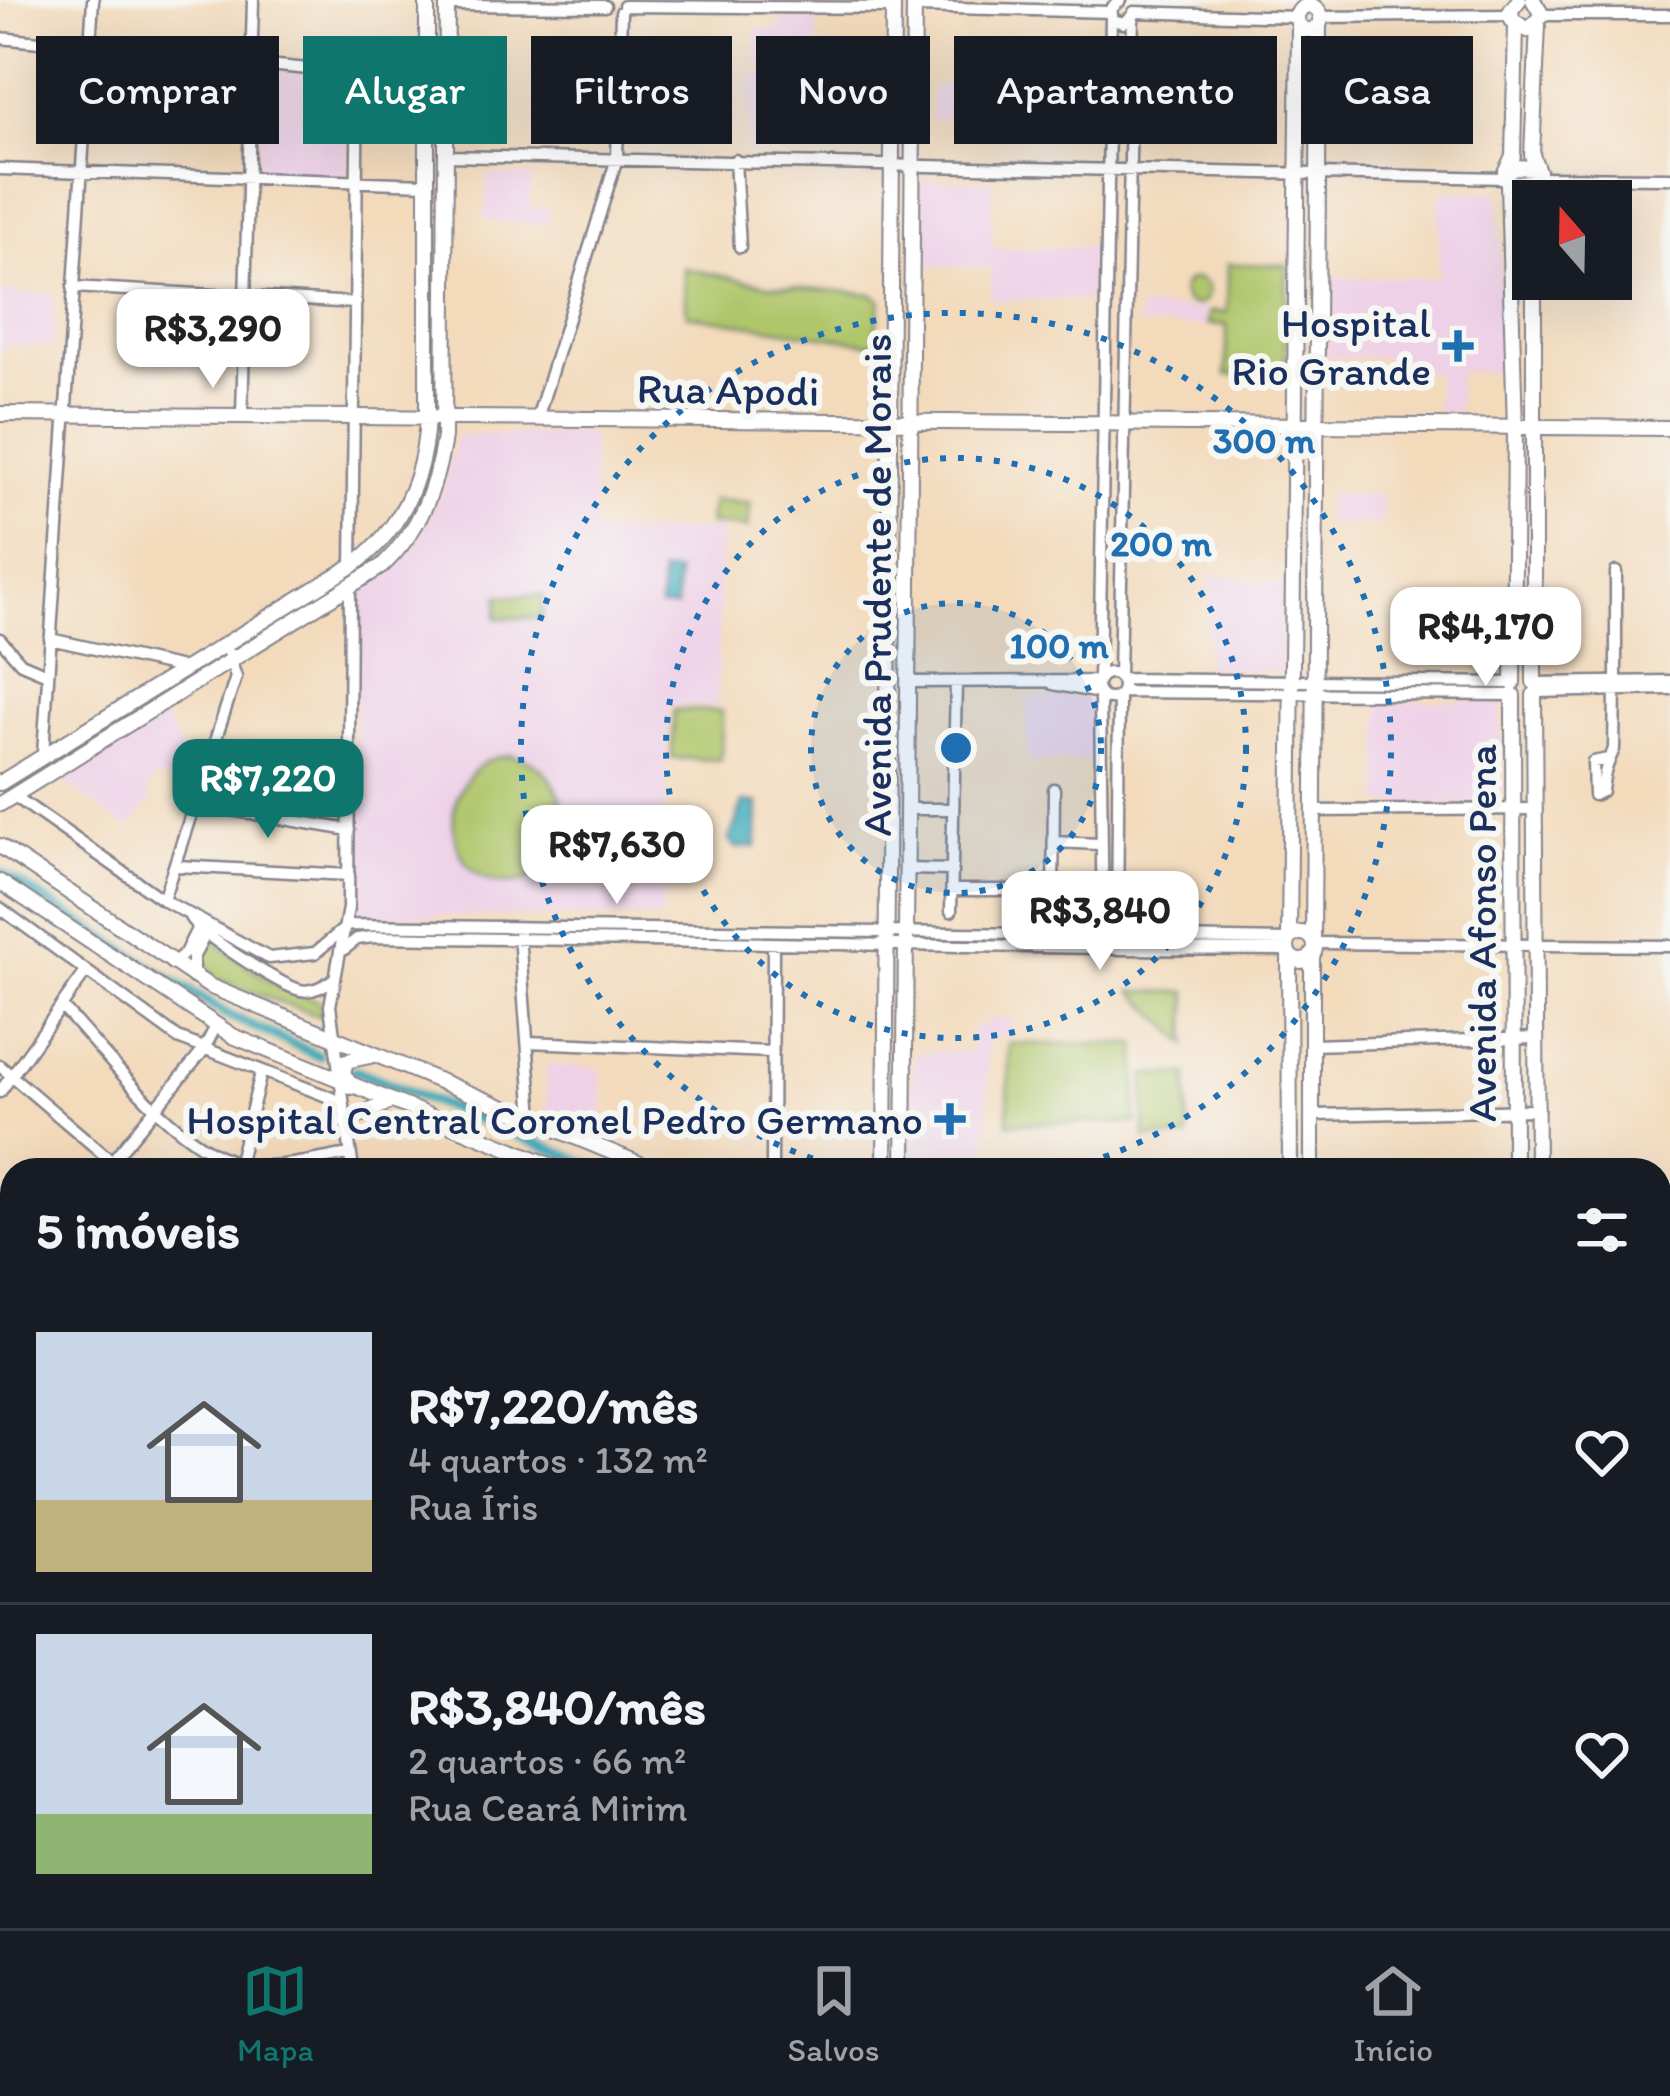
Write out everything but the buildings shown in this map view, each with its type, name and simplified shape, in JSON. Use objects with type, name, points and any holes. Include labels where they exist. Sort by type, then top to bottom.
[{"type":"main road","points":[[427,0],[427,36]]},
{"type":"main road","points":[[6,800],[382,566],[416,526],[437,476],[445,418],[447,3]]},
{"type":"main road","name":"Avenida Prudente de Morais","points":[[885,1158],[893,4]]},
{"type":"main road","name":"Avenida Prudente de Morais","points":[[904,1158],[914,4]]},
{"type":"main road","points":[[1516,9],[1528,30],[1537,8]]},
{"type":"main road","points":[[1537,8],[1532,155],[1537,180]]},
{"type":"main road","name":"Avenida Afonso Pena","points":[[1514,1158],[1515,429],[1506,177],[1513,156],[1516,9]]},
{"type":"main road","points":[[1299,13],[1319,13],[1311,30],[1299,13]]},
{"type":"main road","points":[[1290,1158],[1288,945],[1299,13]]},
{"type":"main road","points":[[1,780],[352,566],[379,544],[409,502],[422,460],[427,418],[427,144]]},
{"type":"main road","points":[[432,144],[433,150],[445,156]]},
{"type":"main road","points":[[1312,1158],[1321,144]]},
{"type":"main road","points":[[1506,177],[1538,177]]},
{"type":"main road","points":[[426,184],[437,188],[445,223]]},
{"type":"main road","points":[[1297,262],[1320,263]]},
{"type":"main road","name":"Avenida Afonso Pena","points":[[1534,300],[1537,1158]]},
{"type":"main road","points":[[1296,335],[1320,336]]},
{"type":"main road","name":"Rua Apodi","points":[[0,414],[1103,427],[1670,428]]},
{"type":"main road","points":[[1294,515],[1317,514]]},
{"type":"main road","points":[[1294,581],[1316,581]]},
{"type":"main road","points":[[295,601],[292,613],[301,617]]},
{"type":"main road","points":[[889,612],[909,612]]},
{"type":"main road","points":[[1512,689],[1523,676],[1534,688]]},
{"type":"main road","points":[[141,694],[151,709]]},
{"type":"main road","points":[[889,753],[908,753]]},
{"type":"main road","points":[[1291,795],[1303,800],[1315,794]]},
{"type":"main road","points":[[1291,813],[1315,812]]},
{"type":"main road","points":[[0,846],[193,978],[627,1158]]},
{"type":"main road","points":[[0,882],[216,1026],[347,1086],[524,1158]]},
{"type":"main road","points":[[1288,945],[1301,932],[1316,946]]},
{"type":"main road","points":[[1288,945],[1300,961],[1316,946]]},
{"type":"main road","points":[[885,1015],[893,1054],[902,1064]]},
{"type":"main road","points":[[1290,1052],[1312,1049]]},
{"type":"main road","points":[[347,1086],[346,1061],[355,1055],[381,1058]]},
{"type":"main road","points":[[346,1122],[387,1103]]},
{"type":"street","points":[[91,36],[93,0]]},
{"type":"street","points":[[253,0],[254,36]]},
{"type":"street","points":[[447,3],[605,2],[611,14],[623,6],[893,4]]},
{"type":"street","points":[[914,4],[1299,13]]},
{"type":"street","points":[[537,418],[617,158],[623,6]]},
{"type":"street","points":[[1109,940],[1102,912],[1100,844],[1104,298],[1106,168],[1122,7]]},
{"type":"street","points":[[1109,940],[1120,686],[1128,169],[1122,7]]},
{"type":"street","points":[[1537,8],[1670,15]]},
{"type":"street","points":[[1319,13],[1516,9]]},
{"type":"street","points":[[0,38],[36,41]]},
{"type":"street","points":[[43,754],[83,144]]},
{"type":"street","points":[[242,416],[250,144]]},
{"type":"street","points":[[352,566],[355,144]]},
{"type":"street","points":[[445,156],[1506,177]]},
{"type":"street","points":[[735,160],[740,247]]},
{"type":"street","points":[[0,169],[426,184]]},
{"type":"street","points":[[1538,177],[1670,178]]},
{"type":"street","points":[[73,287],[356,303]]},
{"type":"street","points":[[1104,298],[1126,299]]},
{"type":"street","points":[[1101,560],[1122,561]]},
{"type":"street","points":[[1608,759],[1615,745],[1616,572]]},
{"type":"street","points":[[350,587],[347,925],[330,1003],[333,1039],[347,1086],[343,1102],[351,1158]]},
{"type":"street","points":[[50,638],[182,668]]},
{"type":"street","points":[[0,639],[21,663],[47,674]]},
{"type":"street","points":[[164,900],[236,677],[223,645]]},
{"type":"street","points":[[1099,687],[1107,673],[1120,686]]},
{"type":"street","points":[[908,682],[1512,689]]},
{"type":"street","points":[[952,911],[956,682]]},
{"type":"street","points":[[1534,688],[1670,685]]},
{"type":"street","points":[[249,814],[259,771]]},
{"type":"street","points":[[1054,789],[1057,910],[1102,912]]},
{"type":"street","points":[[6,800],[287,984],[308,991],[335,978]]},
{"type":"street","points":[[195,804],[349,830]]},
{"type":"street","points":[[908,808],[952,809]]},
{"type":"street","points":[[1315,812],[1533,809]]},
{"type":"street","points":[[1054,842],[1100,844]]},
{"type":"street","points":[[176,866],[349,875]]},
{"type":"street","points":[[908,868],[951,870]]},
{"type":"street","points":[[952,890],[1053,890]]},
{"type":"street","points":[[0,908],[85,973],[203,1052],[343,1102]]},
{"type":"street","points":[[201,925],[269,958],[291,959],[326,947],[347,925],[772,946],[886,941]]},
{"type":"street","points":[[172,964],[185,953],[201,925]]},
{"type":"street","points":[[193,978],[201,925]]},
{"type":"street","points":[[343,950],[365,937],[519,934],[1288,945]]},
{"type":"street","points":[[519,934],[533,1117]]},
{"type":"street","points":[[772,946],[772,1158]]},
{"type":"street","points":[[1316,946],[1670,946]]},
{"type":"street","points":[[287,984],[291,959]]},
{"type":"street","points":[[0,1092],[85,973]]},
{"type":"street","points":[[63,1008],[159,1109],[223,1158]]},
{"type":"street","points":[[122,1158],[203,1052],[216,1026]]},
{"type":"street","points":[[1312,1049],[1537,1038]]},
{"type":"street","points":[[528,1042],[771,1052]]},
{"type":"street","points":[[0,1066],[109,1158]]},
{"type":"street","points":[[240,1158],[261,1073]]},
{"type":"street","points":[[1313,1114],[1538,1110]]},
{"type":"street","points":[[316,1158],[350,1154]]},
{"type":"shaded area","points":[[817,17],[817,36],[756,36],[756,29],[779,29],[781,18]]},
{"type":"shaded area","points":[[279,70],[303,73],[303,144],[348,144],[347,176],[257,171],[259,144],[279,144]]},
{"type":"shaded area","points":[[750,73],[756,73],[756,144],[773,144],[773,152],[748,153]]},
{"type":"shaded area","points":[[932,85],[954,86],[954,120],[932,119]]},
{"type":"shaded area","points":[[488,175],[531,176],[530,207],[550,207],[549,224],[485,220]]},
{"type":"shaded area","points":[[920,180],[993,181],[992,249],[1092,247],[1093,300],[991,300],[991,267],[919,266]]},
{"type":"shaded area","name":"Hospital Rio Grande","points":[[1440,191],[1499,192],[1503,372],[1458,371],[1457,412],[1436,412],[1437,373],[1411,372],[1411,357],[1328,357],[1328,277],[1438,278]]},
{"type":"shaded area","points":[[0,292],[55,295],[53,346],[4,345],[0,354]]},
{"type":"shaded area","points":[[1139,308],[1206,309],[1206,326],[1139,326]]},
{"type":"shaded area","points":[[592,433],[594,534],[721,529],[717,706],[669,706],[662,918],[359,915],[354,908],[357,594],[392,569],[417,539],[443,490],[457,435]]},
{"type":"shaded area","points":[[1382,494],[1382,523],[1326,524],[1326,495]]},
{"type":"shaded area","points":[[1209,575],[1284,584],[1281,671],[1207,670]]},
{"type":"shaded area","points":[[1096,697],[1097,760],[1028,761],[1027,698]]},
{"type":"shaded area","points":[[1380,701],[1501,701],[1501,803],[1380,804]]},
{"type":"shaded area","points":[[161,714],[183,751],[175,782],[155,778],[146,793],[152,799],[128,829],[56,776]]},
{"type":"shaded area","name":"Hospital Central Coronel Pedro Germano","points":[[988,1018],[1012,1019],[1011,1036],[988,1038],[987,1158],[911,1158],[913,1053],[972,1051],[973,1026],[988,1026]]},
{"type":"shaded area","points":[[546,1065],[600,1068],[605,1131],[600,1134],[547,1113]]},
{"type":"green space","points":[[1228,264],[1287,265],[1285,375],[1226,375],[1227,325],[1208,324],[1209,312],[1227,312]]},
{"type":"green space","points":[[683,268],[768,285],[872,294],[881,300],[874,344],[687,315]]},
{"type":"green space","points":[[1195,279],[1205,282],[1205,302],[1195,305],[1185,302],[1182,292],[1185,282]]},
{"type":"green space","points":[[712,500],[750,503],[748,528],[709,524]]},
{"type":"green space","points":[[543,595],[542,618],[497,618],[499,596]]},
{"type":"green space","points":[[674,710],[722,711],[721,760],[672,758]]},
{"type":"green space","points":[[511,755],[536,765],[553,782],[562,804],[563,827],[557,850],[545,868],[527,880],[502,883],[480,876],[465,861],[456,841],[454,818],[458,796],[469,776],[487,762]]},
{"type":"green space","points":[[211,940],[279,987],[320,1001],[321,1017],[215,979],[199,956],[203,944]]},
{"type":"green space","points":[[1133,991],[1188,992],[1187,1044]]},
{"type":"green space","points":[[1009,1044],[1137,1044],[1136,1123],[1008,1123]]},
{"type":"green space","points":[[1145,1075],[1188,1075],[1188,1138],[1145,1138]]},
{"type":"water","points":[[661,573],[677,573],[676,608],[660,607]]},
{"type":"water","points":[[743,802],[758,803],[757,847],[736,848],[729,840]]},
{"type":"waterway","points":[[0,872],[228,1015],[319,1056]]},
{"type":"waterway","points":[[355,1070],[573,1158]]},
{"type":"place","name":"Hospital Rio Grande","points":[[1458,346]]},
{"type":"place","name":"Hospital Central Coronel Pedro Germano","points":[[950,1119]]}]
